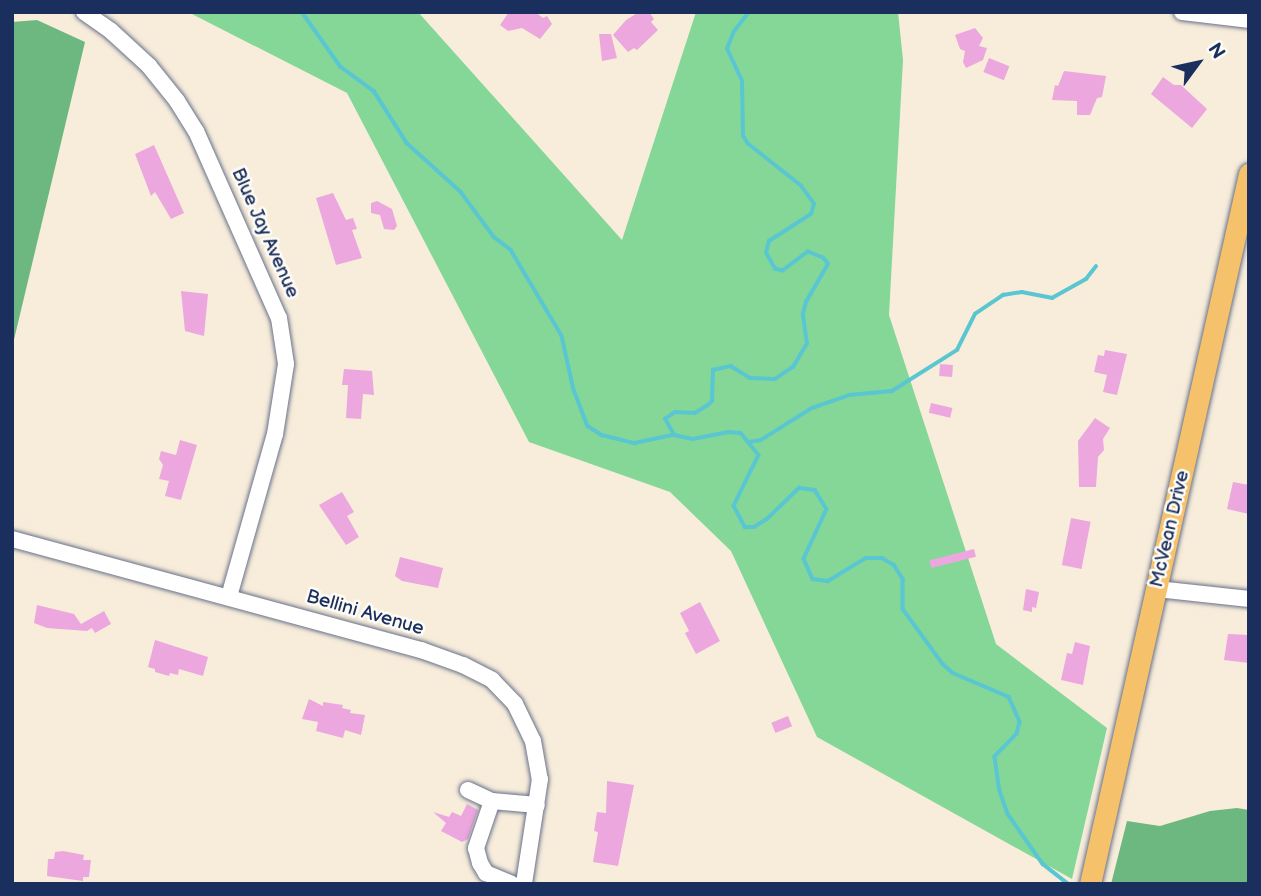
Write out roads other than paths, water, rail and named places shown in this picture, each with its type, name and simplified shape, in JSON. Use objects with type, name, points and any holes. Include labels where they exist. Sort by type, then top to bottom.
[{"type":"main road","name":"McVean Drive","points":[[1090,884],[1249,174]]},
{"type":"street","name":"Blue Jay Avenue","points":[[84,12],[111,31],[149,66],[177,101],[196,131],[279,318],[286,364],[275,434],[229,597]]},
{"type":"street","points":[[1182,12],[1249,20]]},
{"type":"street","name":"Bellini Avenue","points":[[12,539],[421,650],[463,665],[492,680],[515,704],[533,741],[540,779],[524,884]]},
{"type":"street","points":[[1157,589],[1249,599]]},
{"type":"street","points":[[468,790],[492,801],[537,805]]},
{"type":"street","points":[[492,801],[476,848],[486,873],[512,884]]},
{"type":"waterway","points":[[302,12],[341,67],[374,91],[407,143],[461,192],[494,237],[511,250],[562,336],[574,390],[588,426],[602,435],[635,443],[674,435],[693,439],[728,432],[741,433],[759,455],[734,506],[745,527],[754,527],[767,519],[799,488],[815,490],[827,509],[804,559],[813,579],[828,581],[866,558],[882,558],[894,565],[903,579],[903,609],[943,664],[953,673],[1009,697],[1020,722],[1017,734],[995,757],[1000,791],[1008,814],[1043,864],[1069,884]]},
{"type":"waterway","points":[[674,435],[665,419],[675,412],[695,413],[712,401],[713,370],[731,366],[750,378],[775,379],[793,367],[807,344],[803,314],[806,302],[828,264],[823,258],[808,252],[783,271],[775,269],[766,253],[769,241],[811,214],[814,204],[801,186],[748,144],[743,136],[742,81],[727,49],[733,33],[749,12]]},
{"type":"waterway","points":[[749,442],[761,440],[812,408],[849,395],[892,391],[957,350],[975,314],[1003,295],[1022,292],[1052,298],[1086,279],[1096,266]]}]
